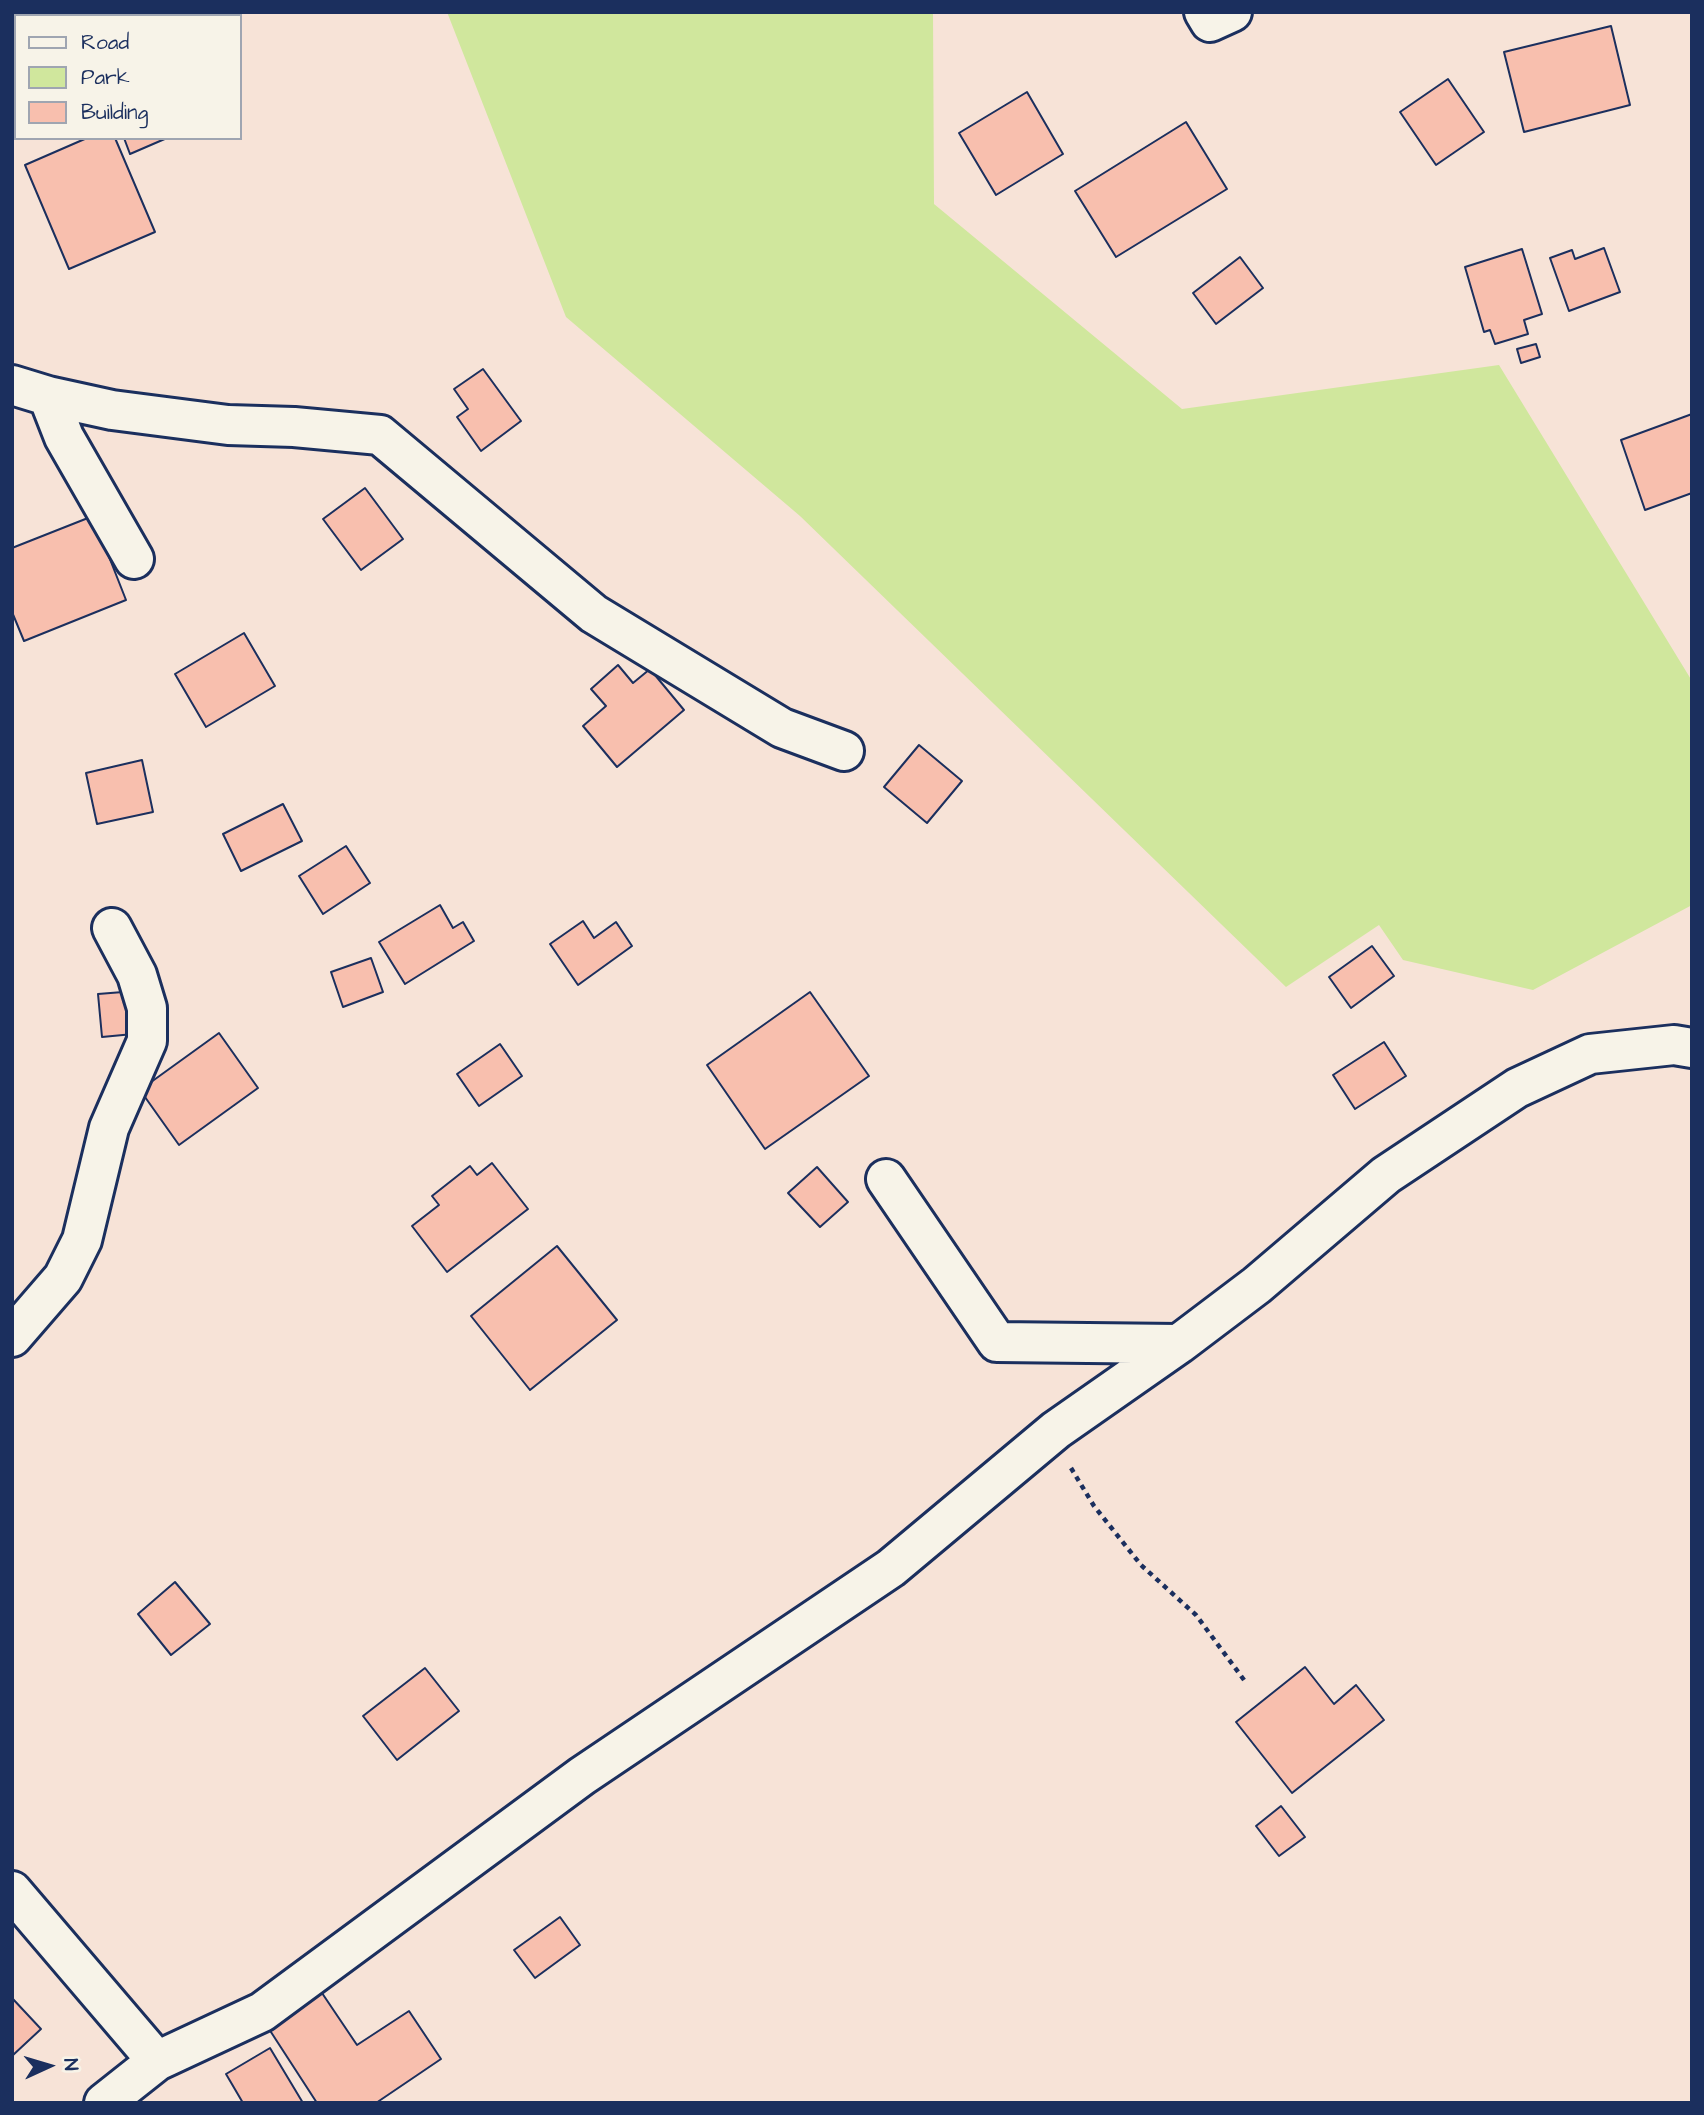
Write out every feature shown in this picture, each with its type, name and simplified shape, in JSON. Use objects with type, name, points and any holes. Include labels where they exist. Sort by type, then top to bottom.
[{"type":"street","points":[[1204,12],[1210,22],[1232,12]]},
{"type":"street","points":[[30,391],[64,437],[134,558]]},
{"type":"street","points":[[30,391],[112,410],[228,425],[380,435],[594,614],[782,728],[844,751]]},
{"type":"street","points":[[12,1337],[63,1278],[82,1240],[109,1128],[147,1041],[148,1008],[136,975],[112,928]]},
{"type":"street","points":[[104,2103],[157,2061],[262,2012],[582,1776],[891,1568],[1051,1434],[1257,1285],[1386,1175],[1517,1088],[1590,1054],[1674,1045],[1692,1048]]},
{"type":"street","points":[[886,1179],[997,1342],[1179,1344]]},
{"type":"street","points":[[12,1891],[157,2061]]},
{"type":"path","points":[[1051,1434],[1094,1506],[1141,1564],[1196,1615],[1247,1684]]},
{"type":"green space","points":[[447,12],[933,12],[934,204],[1182,409],[1499,365],[1692,681],[1692,905],[1533,990],[1403,960],[1379,925],[1286,987],[800,516],[566,317]]},
{"type":"building","points":[[12,12],[43,14],[14,14],[14,17]]},
{"type":"building","points":[[14,25],[12,73],[12,26]]},
{"type":"building","points":[[1611,26],[1630,105],[1524,132],[1504,52]]},
{"type":"building","points":[[1448,79],[1484,132],[1436,165],[1400,112]]},
{"type":"building","points":[[1027,92],[1063,154],[996,195],[959,133]]},
{"type":"building","points":[[1186,122],[1227,189],[1116,257],[1075,191]]},
{"type":"building","points":[[82,140],[116,140],[155,232],[69,269],[25,165]]},
{"type":"building","points":[[125,140],[162,140],[130,154]]},
{"type":"building","points":[[1604,248],[1620,292],[1569,311],[1550,258],[1572,250],[1575,259]]},
{"type":"building","points":[[1522,249],[1542,314],[1524,320],[1528,334],[1495,344],[1490,330],[1484,332],[1465,267]]},
{"type":"building","points":[[1240,257],[1263,288],[1216,324],[1193,293]]},
{"type":"building","points":[[1536,344],[1540,357],[1521,363],[1517,349]]},
{"type":"building","points":[[483,369],[521,421],[481,451],[457,417],[468,409],[454,389]]},
{"type":"building","points":[[1692,414],[1692,493],[1645,510],[1621,440]]},
{"type":"building","points":[[365,488],[403,539],[361,570],[323,519]]},
{"type":"building","points":[[93,516],[126,600],[24,641],[12,612],[12,548]]},
{"type":"building","points":[[244,633],[275,686],[206,727],[175,674]]},
{"type":"building","points":[[618,665],[633,683],[650,669],[684,710],[617,767],[583,726],[606,706],[591,689]]},
{"type":"building","points":[[919,745],[962,781],[927,823],[884,787]]},
{"type":"building","points":[[142,760],[153,812],[97,824],[86,773]]},
{"type":"building","points":[[283,804],[302,841],[241,871],[223,834]]},
{"type":"building","points":[[346,846],[370,883],[323,914],[299,876]]},
{"type":"building","points":[[440,905],[453,928],[463,922],[474,941],[405,984],[379,942]]},
{"type":"building","points":[[583,921],[594,938],[616,922],[632,946],[578,985],[550,944]]},
{"type":"building","points":[[1372,946],[1394,976],[1351,1008],[1329,977]]},
{"type":"building","points":[[371,958],[383,992],[343,1007],[331,972]]},
{"type":"building","points":[[123,992],[124,1004],[142,1002],[144,1033],[102,1037],[98,994]]},
{"type":"building","points":[[810,992],[869,1076],[765,1149],[707,1065]]},
{"type":"building","points":[[219,1033],[258,1088],[179,1145],[140,1090]]},
{"type":"building","points":[[1384,1042],[1406,1076],[1355,1109],[1333,1075]]},
{"type":"building","points":[[500,1044],[522,1076],[479,1106],[457,1074]]},
{"type":"building","points":[[492,1163],[528,1209],[447,1272],[412,1226],[439,1205],[432,1196],[470,1166],[477,1175]]},
{"type":"building","points":[[817,1167],[848,1202],[820,1227],[788,1193]]},
{"type":"building","points":[[557,1246],[617,1320],[530,1390],[471,1316]]},
{"type":"building","points":[[175,1582],[210,1624],[171,1655],[138,1614]]},
{"type":"building","points":[[1305,1667],[1334,1704],[1356,1685],[1384,1720],[1292,1793],[1236,1722]]},
{"type":"building","points":[[425,1668],[459,1711],[397,1760],[363,1716]]},
{"type":"building","points":[[1281,1806],[1305,1837],[1279,1856],[1256,1826]]},
{"type":"building","points":[[560,1917],[580,1945],[535,1978],[514,1950]]},
{"type":"building","points":[[322,1993],[357,2045],[409,2011],[441,2059],[376,2103],[317,2103],[269,2029]]},
{"type":"building","points":[[12,1998],[41,2029],[12,2056]]},
{"type":"building","points":[[270,2048],[303,2103],[243,2103],[226,2074]]}]
